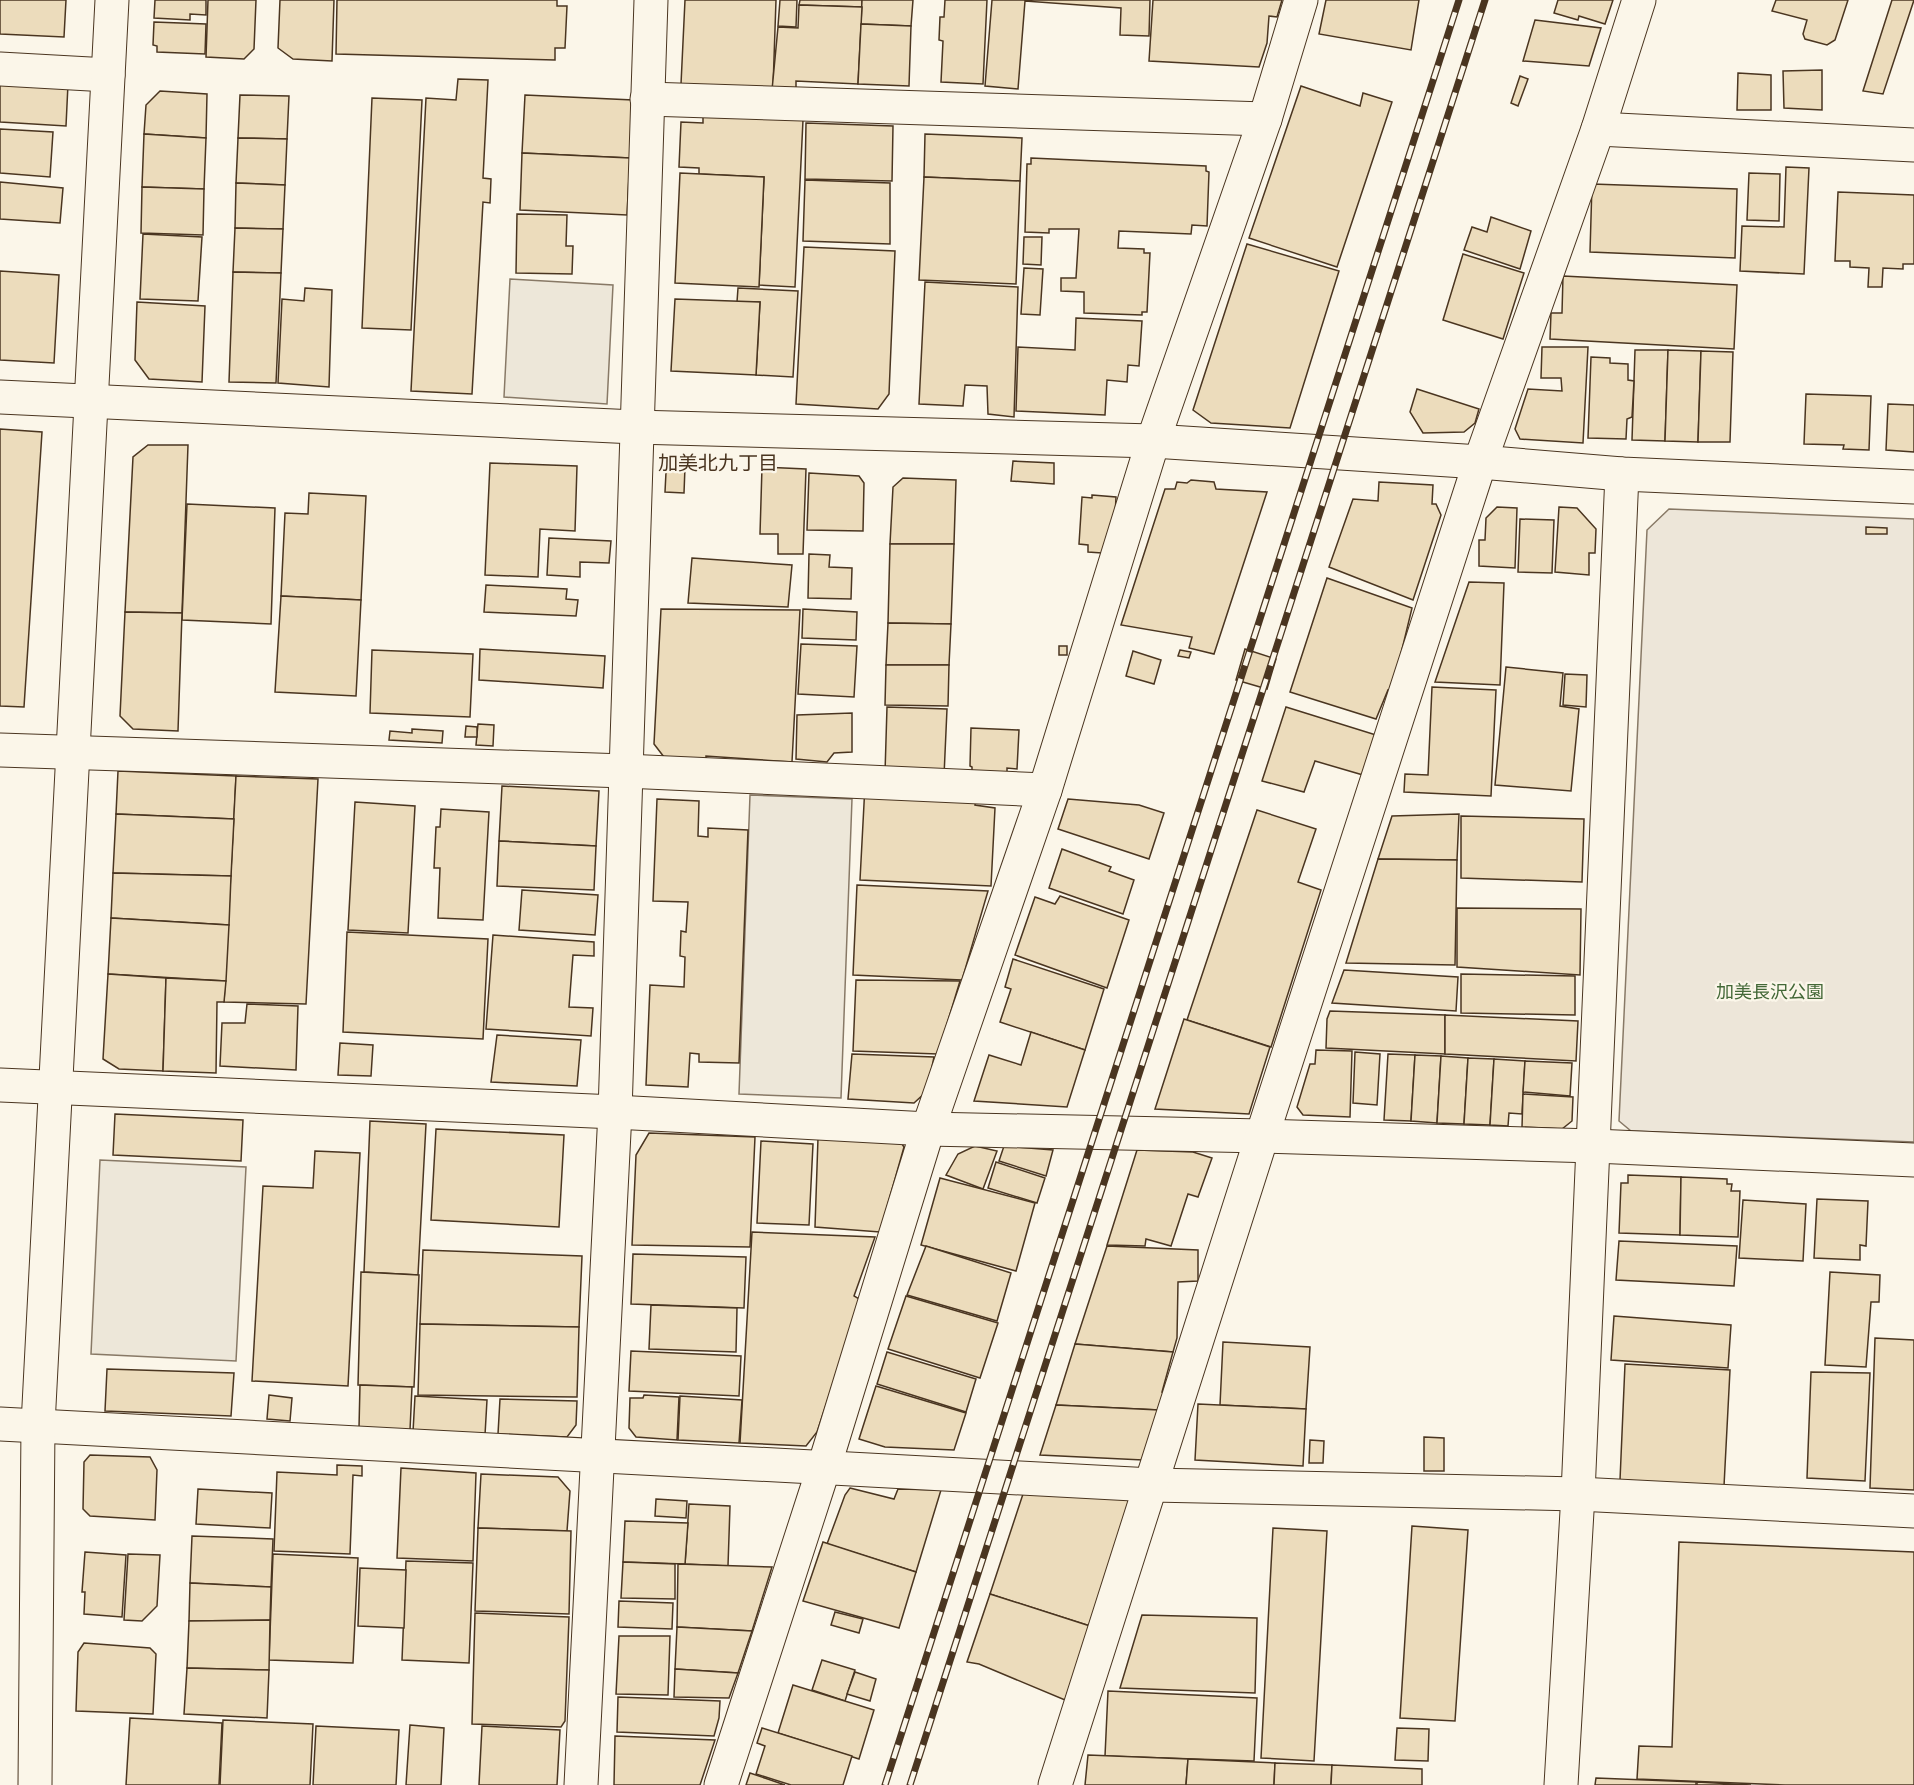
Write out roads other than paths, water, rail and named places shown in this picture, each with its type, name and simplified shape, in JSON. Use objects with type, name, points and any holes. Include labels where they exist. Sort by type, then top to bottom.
[{"type":"street","points":[[35,1785],[38,1425],[112,0]]},
{"type":"street","points":[[581,1785],[615,1112],[635,427],[651,0]]},
{"type":"street","points":[[721,1785],[824,1467],[928,1129],[1045,790],[1153,441],[1264,119],[1301,0]]},
{"type":"street","points":[[1055,1785],[1480,462],[1598,129],[1639,0]]},
{"type":"street","points":[[0,69],[108,75]]},
{"type":"street","points":[[647,99],[1264,119]]},
{"type":"street","points":[[1598,129],[1914,145]]},
{"type":"street","points":[[0,398],[635,427],[1153,441],[1480,462],[1622,474],[1914,487]]},
{"type":"street","points":[[1561,1785],[1578,1494],[1622,474]]},
{"type":"street","points":[[0,750],[625,771],[1045,790]]},
{"type":"street","points":[[0,1086],[615,1112],[928,1129],[1594,1146],[1914,1160]]},
{"type":"street","points":[[0,1424],[1152,1485],[1578,1494],[1914,1511]]},
{"type":"railway","points":[[885,1785],[1459,0]]},
{"type":"railway","points":[[910,1785],[1485,0]]},
{"type":"district","name":"加美北九丁目","points":[[718,463]]},
{"type":"park label","name":"加美長沢公園","points":[[1770,992]]}]
